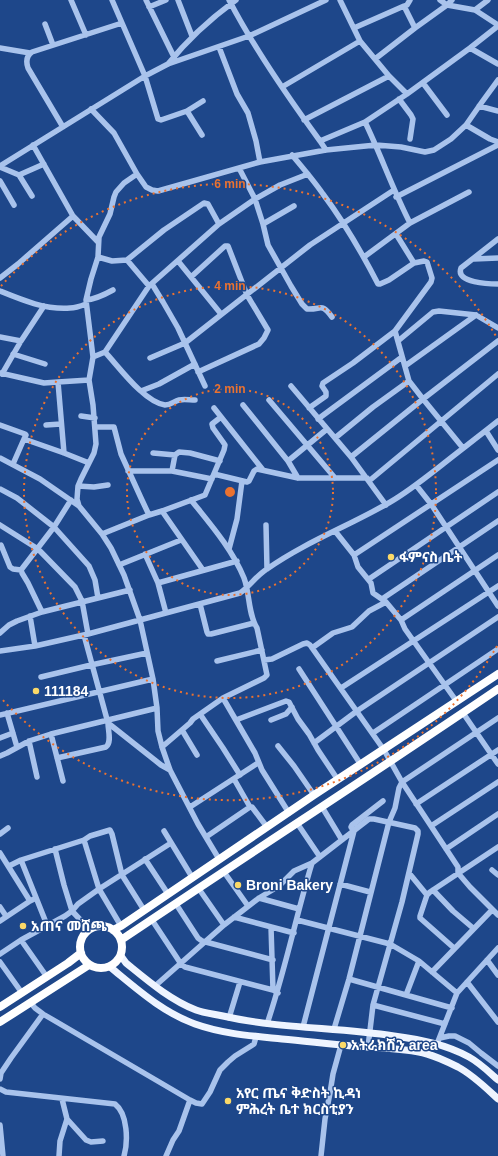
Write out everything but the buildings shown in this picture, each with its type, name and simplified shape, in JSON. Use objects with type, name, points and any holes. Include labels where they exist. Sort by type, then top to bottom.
[{"type":"highway","points":[[113,930],[498,674]]},
{"type":"highway","points":[[121,940],[498,689]]},
{"type":"highway","points":[[101,926],[113,930],[118,934],[121,940],[122,948],[121,956],[116,962],[110,967],[103,969],[96,968],[85,962],[80,946],[84,934],[90,929],[101,926]]},
{"type":"highway","points":[[0,1007],[81,953]]},
{"type":"highway","points":[[0,1022],[89,965]]},
{"type":"main road","points":[[121,956],[126,963],[155,986],[183,1004],[197,1010],[254,1023],[334,1029],[439,1041],[471,1058],[498,1080]]},
{"type":"main road","points":[[110,967],[166,1011],[196,1025],[256,1037],[427,1054],[459,1067],[498,1099]]},
{"type":"street","points":[[71,0],[86,35]]},
{"type":"street","points":[[112,0],[145,76],[158,119],[161,120],[187,111],[203,101]]},
{"type":"street","points":[[146,0],[174,57]]},
{"type":"street","points":[[149,7],[166,0]]},
{"type":"street","points":[[178,0],[192,36]]},
{"type":"street","points":[[0,166],[145,76],[168,64],[249,36],[326,0]]},
{"type":"street","points":[[340,0],[360,41],[389,76],[407,94]]},
{"type":"street","points":[[354,28],[407,5],[410,0]]},
{"type":"street","points":[[320,140],[365,122],[423,83],[498,25],[475,10],[447,5],[440,0]]},
{"type":"street","points":[[375,59],[452,0]]},
{"type":"street","points":[[475,10],[488,0]]},
{"type":"street","points":[[168,64],[192,36],[232,1],[249,36],[304,120],[326,150]]},
{"type":"street","points":[[404,6],[415,28]]},
{"type":"street","points":[[0,48],[30,53],[122,23]]},
{"type":"street","points":[[45,24],[53,45]]},
{"type":"street","points":[[282,87],[360,41]]},
{"type":"street","points":[[219,47],[237,94],[248,113],[260,162]]},
{"type":"street","points":[[470,48],[498,64]]},
{"type":"street","points":[[30,53],[27,61],[28,68],[63,127]]},
{"type":"street","points":[[304,120],[389,76]]},
{"type":"street","points":[[91,109],[114,133],[146,187],[158,191],[260,162],[292,155],[376,145],[401,147],[425,152],[434,150],[466,125],[498,80]]},
{"type":"street","points":[[423,83],[447,115]]},
{"type":"street","points":[[399,100],[413,119],[410,140]]},
{"type":"street","points":[[479,106],[498,111]]},
{"type":"street","points":[[187,111],[202,135]]},
{"type":"street","points":[[365,122],[376,145],[396,197],[410,223]]},
{"type":"street","points":[[466,125],[498,142]]},
{"type":"street","points":[[33,145],[73,216],[98,242]]},
{"type":"street","points":[[396,197],[498,145]]},
{"type":"street","points":[[292,155],[323,193],[364,257],[378,284],[389,280],[414,263],[424,261],[427,262],[432,280],[395,331],[353,363],[323,383],[322,386],[326,392],[326,396],[309,408]]},
{"type":"street","points":[[19,175],[44,164]]},
{"type":"street","points":[[0,166],[19,175],[32,196]]},
{"type":"street","points":[[239,168],[255,199],[268,245],[304,307],[309,310],[322,307],[327,309],[332,317]]},
{"type":"street","points":[[79,506],[77,499],[78,486],[94,454],[96,444],[93,405],[89,380],[94,357],[86,302],[98,257],[98,242],[101,231],[112,208],[114,197],[116,192],[124,183],[137,174]]},
{"type":"street","points":[[94,357],[105,352],[150,285],[219,224],[255,199],[280,185],[308,174]]},
{"type":"street","points":[[0,181],[14,205]]},
{"type":"street","points":[[150,358],[185,343],[310,245],[394,190]]},
{"type":"street","points":[[364,257],[410,223],[469,192]]},
{"type":"street","points":[[98,257],[112,260],[127,260],[164,230],[204,203],[208,204],[219,224]]},
{"type":"street","points":[[263,224],[294,206]]},
{"type":"street","points":[[0,278],[73,216]]},
{"type":"street","points":[[396,234],[414,263]]},
{"type":"street","points":[[498,239],[461,268],[460,271],[460,275],[472,282],[498,284]]},
{"type":"street","points":[[191,277],[225,246],[230,248],[247,295],[267,328],[267,333],[259,344],[198,372]]},
{"type":"street","points":[[474,259],[498,258]]},
{"type":"street","points":[[127,260],[163,302],[185,343],[205,386]]},
{"type":"street","points":[[178,261],[221,314]]},
{"type":"street","points":[[0,291],[23,301],[44,306],[70,309],[98,298],[113,290]]},
{"type":"street","points":[[44,306],[1,374],[44,383],[89,380]]},
{"type":"street","points":[[398,341],[433,312],[445,311],[476,315],[498,328]]},
{"type":"street","points":[[406,366],[476,315]]},
{"type":"street","points":[[395,331],[409,381],[463,448]]},
{"type":"street","points":[[0,337],[21,341]]},
{"type":"street","points":[[351,457],[498,341]]},
{"type":"street","points":[[105,352],[141,391],[160,404],[166,405],[180,400],[195,400]]},
{"type":"street","points":[[13,354],[45,364]]},
{"type":"street","points":[[318,418],[402,356]]},
{"type":"street","points":[[141,391],[159,384],[195,364]]},
{"type":"street","points":[[128,471],[172,471],[249,481],[254,472],[257,470],[298,478],[368,480],[442,422],[498,374]]},
{"type":"street","points":[[334,438],[409,381]]},
{"type":"street","points":[[58,382],[64,453]]},
{"type":"street","points":[[291,386],[351,457],[386,505]]},
{"type":"street","points":[[269,400],[335,478]]},
{"type":"street","points":[[243,405],[288,461],[298,478]]},
{"type":"street","points":[[214,408],[264,471]]},
{"type":"street","points":[[81,416],[94,418]]},
{"type":"street","points":[[102,534],[205,495],[224,450],[225,445],[212,428],[212,424],[221,417]]},
{"type":"street","points":[[0,651],[35,646],[86,635],[240,593],[247,588],[255,578],[267,569],[305,546],[386,505],[498,421]]},
{"type":"street","points":[[46,425],[62,424]]},
{"type":"street","points":[[0,425],[25,434],[13,464]]},
{"type":"street","points":[[95,427],[114,427],[121,454],[149,515]]},
{"type":"street","points":[[288,461],[327,429]]},
{"type":"street","points":[[486,431],[498,450]]},
{"type":"street","points":[[24,439],[89,463]]},
{"type":"street","points":[[153,453],[175,455],[179,452],[190,453],[220,461]]},
{"type":"street","points":[[172,471],[175,455]]},
{"type":"street","points":[[0,458],[40,479],[79,506],[102,534],[111,548],[130,590],[140,620],[153,679],[157,708],[158,731],[162,747],[170,770],[219,859]]},
{"type":"street","points":[[354,555],[498,460]]},
{"type":"street","points":[[229,549],[238,519],[242,480]]},
{"type":"street","points":[[416,484],[431,504],[498,606]]},
{"type":"street","points":[[78,486],[94,487],[108,485]]},
{"type":"street","points":[[0,489],[17,498],[54,527],[90,566],[95,580],[98,598]]},
{"type":"street","points":[[369,579],[498,492]]},
{"type":"street","points":[[21,570],[54,527],[71,500]]},
{"type":"street","points":[[162,747],[200,714],[224,698],[264,678],[267,675],[257,628],[254,623],[247,594],[247,588],[236,561],[229,549],[191,500]]},
{"type":"street","points":[[162,511],[203,570]]},
{"type":"street","points":[[312,648],[333,633],[352,627],[368,611],[498,521]]},
{"type":"street","points":[[0,525],[38,549],[75,587],[82,601],[91,665],[107,721],[109,742],[108,746],[106,747],[57,758]]},
{"type":"street","points":[[266,525],[267,569]]},
{"type":"street","points":[[335,531],[354,555],[358,567],[371,582],[373,593],[384,601],[400,620],[456,702]]},
{"type":"street","points":[[119,564],[181,540]]},
{"type":"street","points":[[2,545],[10,567],[21,570]]},
{"type":"street","points":[[146,554],[158,584],[166,613]]},
{"type":"street","points":[[400,620],[498,555]]},
{"type":"street","points":[[158,584],[236,561]]},
{"type":"street","points":[[21,570],[42,612]]},
{"type":"street","points":[[342,688],[498,586]]},
{"type":"street","points":[[0,633],[9,625],[17,621],[42,612],[130,590]]},
{"type":"street","points":[[200,604],[208,634],[254,623]]},
{"type":"street","points":[[30,616],[35,646]]},
{"type":"street","points":[[314,743],[357,711],[498,617]]},
{"type":"street","points":[[264,660],[272,659],[306,643],[310,645],[373,733],[402,782],[458,867],[458,873],[498,915]]},
{"type":"street","points":[[217,661],[262,650]]},
{"type":"street","points":[[373,733],[498,650]]},
{"type":"street","points":[[41,677],[148,653]]},
{"type":"street","points":[[299,669],[361,765]]},
{"type":"street","points":[[0,715],[36,708],[98,691],[153,679]]},
{"type":"street","points":[[224,698],[255,753],[258,763],[289,813]]},
{"type":"street","points":[[236,720],[286,701],[289,702],[298,719],[338,780]]},
{"type":"street","points":[[271,720],[286,714],[292,707]]},
{"type":"street","points":[[0,756],[29,741],[51,734],[157,708]]},
{"type":"street","points":[[7,713],[17,747]]},
{"type":"street","points":[[463,713],[498,764]]},
{"type":"street","points":[[200,714],[223,748],[250,806],[267,827]]},
{"type":"street","points":[[334,1029],[349,979],[389,822],[395,808],[399,788],[402,782],[498,718]]},
{"type":"street","points":[[107,721],[161,765],[170,770]]},
{"type":"street","points":[[182,730],[197,755]]},
{"type":"street","points":[[0,738],[13,733]]},
{"type":"street","points":[[51,734],[63,781]]},
{"type":"street","points":[[29,741],[37,778]]},
{"type":"street","points":[[278,746],[314,795]]},
{"type":"street","points":[[416,804],[498,750]]},
{"type":"street","points":[[190,807],[258,763]]},
{"type":"street","points":[[431,826],[498,782]]},
{"type":"street","points":[[303,1027],[354,831],[351,827],[382,801]]},
{"type":"street","points":[[206,837],[250,806]]},
{"type":"street","points":[[322,807],[342,840]]},
{"type":"street","points":[[446,849],[498,814]]},
{"type":"street","points":[[155,986],[224,925],[248,906],[279,886],[294,871],[312,863],[369,819],[415,828],[418,830],[418,834],[402,902],[373,1005],[368,1047]]},
{"type":"street","points":[[297,823],[320,857]]},
{"type":"street","points":[[0,834],[8,828]]},
{"type":"street","points":[[9,866],[21,860],[110,830],[122,875],[144,910]]},
{"type":"street","points":[[164,831],[192,877]]},
{"type":"street","points":[[84,840],[99,889],[121,926]]},
{"type":"street","points":[[0,954],[21,940],[65,916],[78,904],[99,889],[171,843]]},
{"type":"street","points":[[454,948],[420,918],[427,895],[498,847]]},
{"type":"street","points":[[55,849],[72,911],[90,929]]},
{"type":"street","points":[[0,853],[30,901]]},
{"type":"street","points":[[145,859],[168,894]]},
{"type":"street","points":[[21,860],[47,925]]},
{"type":"street","points":[[268,1024],[312,863]]},
{"type":"street","points":[[492,870],[498,875]]},
{"type":"street","points":[[224,872],[248,906]]},
{"type":"street","points":[[409,873],[427,895]]},
{"type":"street","points":[[340,884],[370,892]]},
{"type":"street","points":[[199,889],[224,925]]},
{"type":"street","points":[[433,890],[453,912],[473,928]]},
{"type":"street","points":[[0,921],[36,898]]},
{"type":"street","points":[[259,898],[299,909]]},
{"type":"street","points":[[176,904],[198,938],[202,941],[273,960]]},
{"type":"street","points":[[0,907],[6,916]]},
{"type":"street","points":[[432,972],[492,910]]},
{"type":"street","points":[[234,917],[294,932]]},
{"type":"street","points":[[152,920],[181,964],[186,967],[276,991]]},
{"type":"street","points":[[297,920],[390,944],[419,961],[457,993]]},
{"type":"street","points":[[271,927],[276,991]]},
{"type":"street","points":[[21,940],[47,977]]},
{"type":"street","points":[[439,1041],[457,993],[498,948]]},
{"type":"street","points":[[487,960],[498,975]]},
{"type":"street","points":[[406,995],[419,961]]},
{"type":"street","points":[[0,962],[22,993]]},
{"type":"street","points":[[349,979],[452,1008]]},
{"type":"street","points":[[229,1018],[240,982]]},
{"type":"street","points":[[467,982],[498,1022]]},
{"type":"street","points":[[30,1002],[43,1014],[196,1104],[202,1104],[210,1092],[220,1070],[228,1062],[254,1044],[256,1037]]},
{"type":"street","points":[[373,1005],[445,1024]]},
{"type":"street","points":[[0,1079],[1,1073],[43,1014]]},
{"type":"street","points":[[439,1041],[449,1036],[455,1036],[469,1043],[498,1066]]},
{"type":"street","points":[[321,1156],[325,1119],[333,1074],[341,1045]]},
{"type":"street","points":[[0,1089],[6,1092],[115,1104],[120,1108],[123,1115],[127,1137],[124,1156]]},
{"type":"street","points":[[62,1098],[67,1119],[86,1140],[91,1142],[103,1141]]},
{"type":"street","points":[[166,1156],[179,1131],[190,1100]]},
{"type":"street","points":[[60,1156],[60,1141],[67,1119]]},
{"type":"street","points":[[0,1126],[1,1156]]},
{"type":"place","name":"ፋምናስ ቤት","points":[[391,557]]},
{"type":"place","name":"111184","points":[[36,691]]},
{"type":"place","name":"Broni Bakery","points":[[238,885]]},
{"type":"place","name":"አጠና መሸጫ","points":[[23,926]]},
{"type":"place","name":"አትራክሽን area","points":[[343,1045]]},
{"type":"place","name":"አየር ጤና ቅድስት ኪዳነ ምሕረት ቤተ ክርስቲያን","points":[[228,1101]]}]
